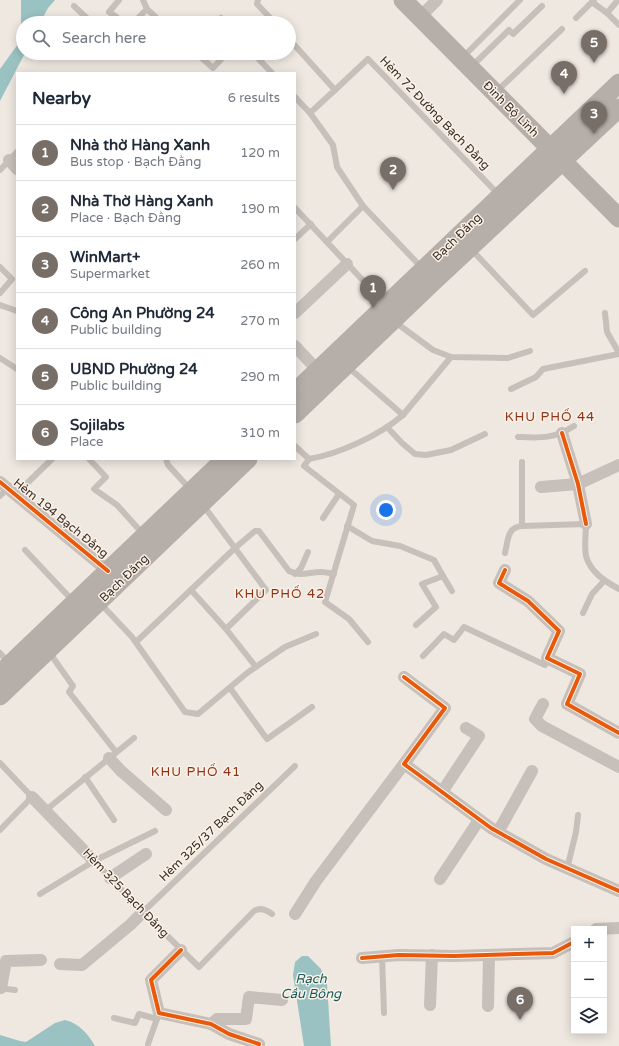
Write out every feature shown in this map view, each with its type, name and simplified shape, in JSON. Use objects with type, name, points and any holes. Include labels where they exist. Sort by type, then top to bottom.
[{"type":"main road","name":"Đinh Bộ Lĩnh","points":[[403,0],[619,218]]},
{"type":"main road","name":"Bạch Đằng","points":[[429,275],[470,248],[556,155],[619,83]]},
{"type":"main road","name":"Bạch Đằng","points":[[296,413],[323,376],[429,275],[500,196],[619,108]]},
{"type":"main road","name":"Bạch Đằng","points":[[296,391],[346,365],[389,312]]},
{"type":"main road","name":"Bạch Đằng","points":[[3,664],[75,603],[114,576],[197,497],[223,460]]},
{"type":"main road","name":"Bạch Đằng","points":[[0,696],[99,602],[114,576],[145,536],[247,460]]},
{"type":"street","points":[[420,17],[437,0]]},
{"type":"street","points":[[296,313],[347,264]]},
{"type":"street","points":[[296,347],[323,376]]},
{"type":"street","points":[[562,433],[578,484],[586,524]]},
{"type":"street","points":[[542,487],[578,484],[619,465]]},
{"type":"street","name":"Hẻm 194 Bạch Đằng","points":[[6,490],[114,576]]},
{"type":"street","points":[[505,570],[499,583],[528,602],[559,631],[547,658],[580,674],[568,704],[619,734]]},
{"type":"street","points":[[295,914],[316,881],[445,708],[404,677]]},
{"type":"street","points":[[543,704],[535,719],[542,726],[619,767]]},
{"type":"street","points":[[442,792],[479,736],[466,728]]},
{"type":"street","points":[[112,755],[121,772],[166,810]]},
{"type":"street","points":[[404,764],[479,820],[498,832],[546,859],[619,891]]},
{"type":"street","points":[[498,832],[532,771]]},
{"type":"street","name":"Hẻm 325 Bạch Đằng","points":[[32,797],[94,861]]},
{"type":"street","points":[[440,879],[479,820]]},
{"type":"street","points":[[110,878],[146,854]]},
{"type":"street","points":[[60,964],[82,965],[130,925],[143,912]]},
{"type":"street","points":[[607,929],[619,928]]},
{"type":"street","points":[[362,958],[400,955],[432,956],[553,953],[571,944]]},
{"type":"street","points":[[181,950],[150,980],[158,1016],[211,1024],[232,1041],[255,1044]]},
{"type":"street","points":[[488,1006],[489,955]]},
{"type":"street","points":[[430,1005],[432,956]]},
{"type":"street","points":[[0,988],[6,961],[41,960]]},
{"type":"street","points":[[211,1024],[217,1019],[246,1019],[249,997],[282,1000]]},
{"type":"lane","points":[[115,16],[109,12],[119,0]]},
{"type":"lane","points":[[143,0],[147,9],[154,16]]},
{"type":"lane","points":[[258,0],[257,4],[268,16]]},
{"type":"lane","points":[[465,64],[520,0]]},
{"type":"lane","points":[[607,13],[618,0]]},
{"type":"lane","points":[[576,18],[593,1],[619,25]]},
{"type":"lane","points":[[74,6],[85,16]]},
{"type":"lane","points":[[465,64],[508,30],[513,34],[542,6]]},
{"type":"lane","points":[[140,16],[147,9]]},
{"type":"lane","points":[[495,93],[562,29]]},
{"type":"lane","points":[[296,47],[335,90]]},
{"type":"lane","points":[[204,60],[213,68],[220,60]]},
{"type":"lane","points":[[260,60],[271,72]]},
{"type":"lane","name":"Hẻm 72 Đường Bạch Đằng","points":[[310,113],[368,60],[500,196]]},
{"type":"lane","points":[[296,98],[310,113],[333,145],[337,167],[364,206],[429,275]]},
{"type":"lane","points":[[0,170],[14,160]]},
{"type":"lane","points":[[327,242],[364,206]]},
{"type":"lane","points":[[296,209],[389,312],[433,350],[451,356],[508,358],[530,351]]},
{"type":"lane","points":[[296,238],[311,224]]},
{"type":"lane","points":[[470,248],[533,315],[585,271]]},
{"type":"lane","points":[[0,267],[12,279],[0,293]]},
{"type":"lane","points":[[0,305],[16,311]]},
{"type":"lane","points":[[511,389],[536,377],[543,369],[619,353],[607,332],[605,313]]},
{"type":"lane","points":[[368,642],[350,619],[325,602],[354,505],[304,466],[309,459],[322,457],[354,445],[387,427],[403,415],[451,356]]},
{"type":"lane","points":[[0,358],[16,368]]},
{"type":"lane","points":[[346,365],[403,415]]},
{"type":"lane","points":[[518,437],[547,437],[562,433],[574,426]]},
{"type":"lane","points":[[387,427],[415,454],[426,455],[450,450],[485,434]]},
{"type":"lane","points":[[296,447],[309,459]]},
{"type":"lane","points":[[6,490],[51,460]]},
{"type":"lane","points":[[90,460],[106,477],[94,489],[117,505],[145,536]]},
{"type":"lane","points":[[166,460],[168,465],[197,497],[266,590],[226,629]]},
{"type":"lane","points":[[522,462],[522,526]]},
{"type":"lane","points":[[323,518],[339,494]]},
{"type":"lane","points":[[506,553],[509,534],[512,529],[517,527],[586,524],[586,556],[591,565],[604,581],[619,589]]},
{"type":"lane","points":[[347,526],[372,541],[400,546],[434,560],[452,591]]},
{"type":"lane","points":[[136,642],[235,548],[255,531],[259,531],[289,571],[302,575],[320,572],[334,574]]},
{"type":"lane","points":[[25,550],[75,603]]},
{"type":"lane","points":[[295,574],[301,568],[308,552]]},
{"type":"lane","points":[[416,625],[436,608],[422,584],[443,576]]},
{"type":"lane","points":[[583,613],[592,594],[604,581]]},
{"type":"lane","points":[[191,590],[226,629],[256,668]]},
{"type":"lane","points":[[99,602],[136,642],[185,712],[198,714],[285,647],[316,634]]},
{"type":"lane","points":[[423,656],[444,634],[454,640],[464,627],[545,665],[547,658]]},
{"type":"lane","points":[[48,651],[73,686],[70,692],[112,755]]},
{"type":"lane","points":[[230,688],[267,739],[312,707]]},
{"type":"lane","points":[[46,810],[134,738]]},
{"type":"lane","name":"Hẻm 325 Bạch Đằng","points":[[0,763],[32,797]]},
{"type":"lane","name":"Hẻm 325/37 Bạch Đằng","points":[[143,912],[295,766]]},
{"type":"lane","points":[[85,777],[114,820]]},
{"type":"lane","points":[[0,830],[32,797]]},
{"type":"lane","points":[[567,869],[576,832],[578,815]]},
{"type":"lane","points":[[40,894],[94,861],[155,831]]},
{"type":"lane","name":"Hẻm 325 Bạch Đằng","points":[[94,861],[199,967],[253,912],[260,909],[272,914]]},
{"type":"lane","points":[[382,956],[384,1013]]},
{"type":"lane","points":[[0,988],[14,990]]},
{"type":"lane","points":[[114,1018],[135,1022],[139,1014],[158,1016],[148,1044]]},
{"type":"water","points":[[21,0],[55,0],[44,16],[21,16]]},
{"type":"water","points":[[16,47],[16,60],[21,60],[0,101],[0,69]]},
{"type":"water","name":"Rạch Cầu Bông","points":[[302,956],[308,956],[321,969],[327,984],[331,1046],[304,1046],[293,975],[295,962]]},
{"type":"water","points":[[65,1020],[79,1026],[95,1046],[0,1046],[0,1035],[26,1042],[55,1023]]},
{"type":"cycle path","points":[[562,433],[578,484],[586,524]]},
{"type":"cycle path","points":[[0,482],[108,571]]},
{"type":"cycle path","points":[[505,570],[499,583],[528,601],[559,631],[547,658],[580,674],[567,704],[619,733]]},
{"type":"cycle path","points":[[404,677],[445,708],[404,764],[491,828],[546,859],[619,891]]},
{"type":"cycle path","points":[[362,958],[399,955],[454,956],[553,953],[571,944]]},
{"type":"cycle path","points":[[181,950],[151,980],[159,1013],[211,1024],[229,1034],[259,1044]]},
{"type":"place","name":"UBND Phường 24","points":[[594,63]]},
{"type":"place","name":"Công An Phường 24","points":[[564,94]]},
{"type":"place","name":"WinMart+","points":[[594,134]]},
{"type":"place","name":"Nhà Thờ Hàng Xanh","points":[[393,190]]},
{"type":"place","name":"Nhà thờ Hàng Xanh","points":[[373,308]]},
{"type":"place","name":"Sojilabs","points":[[520,1020]]},
{"type":"district","name":"KHU PHỐ 44","points":[[550,416]]},
{"type":"district","name":"KHU PHỐ 42","points":[[280,593]]},
{"type":"district","name":"KHU PHỐ 41","points":[[196,771]]}]
